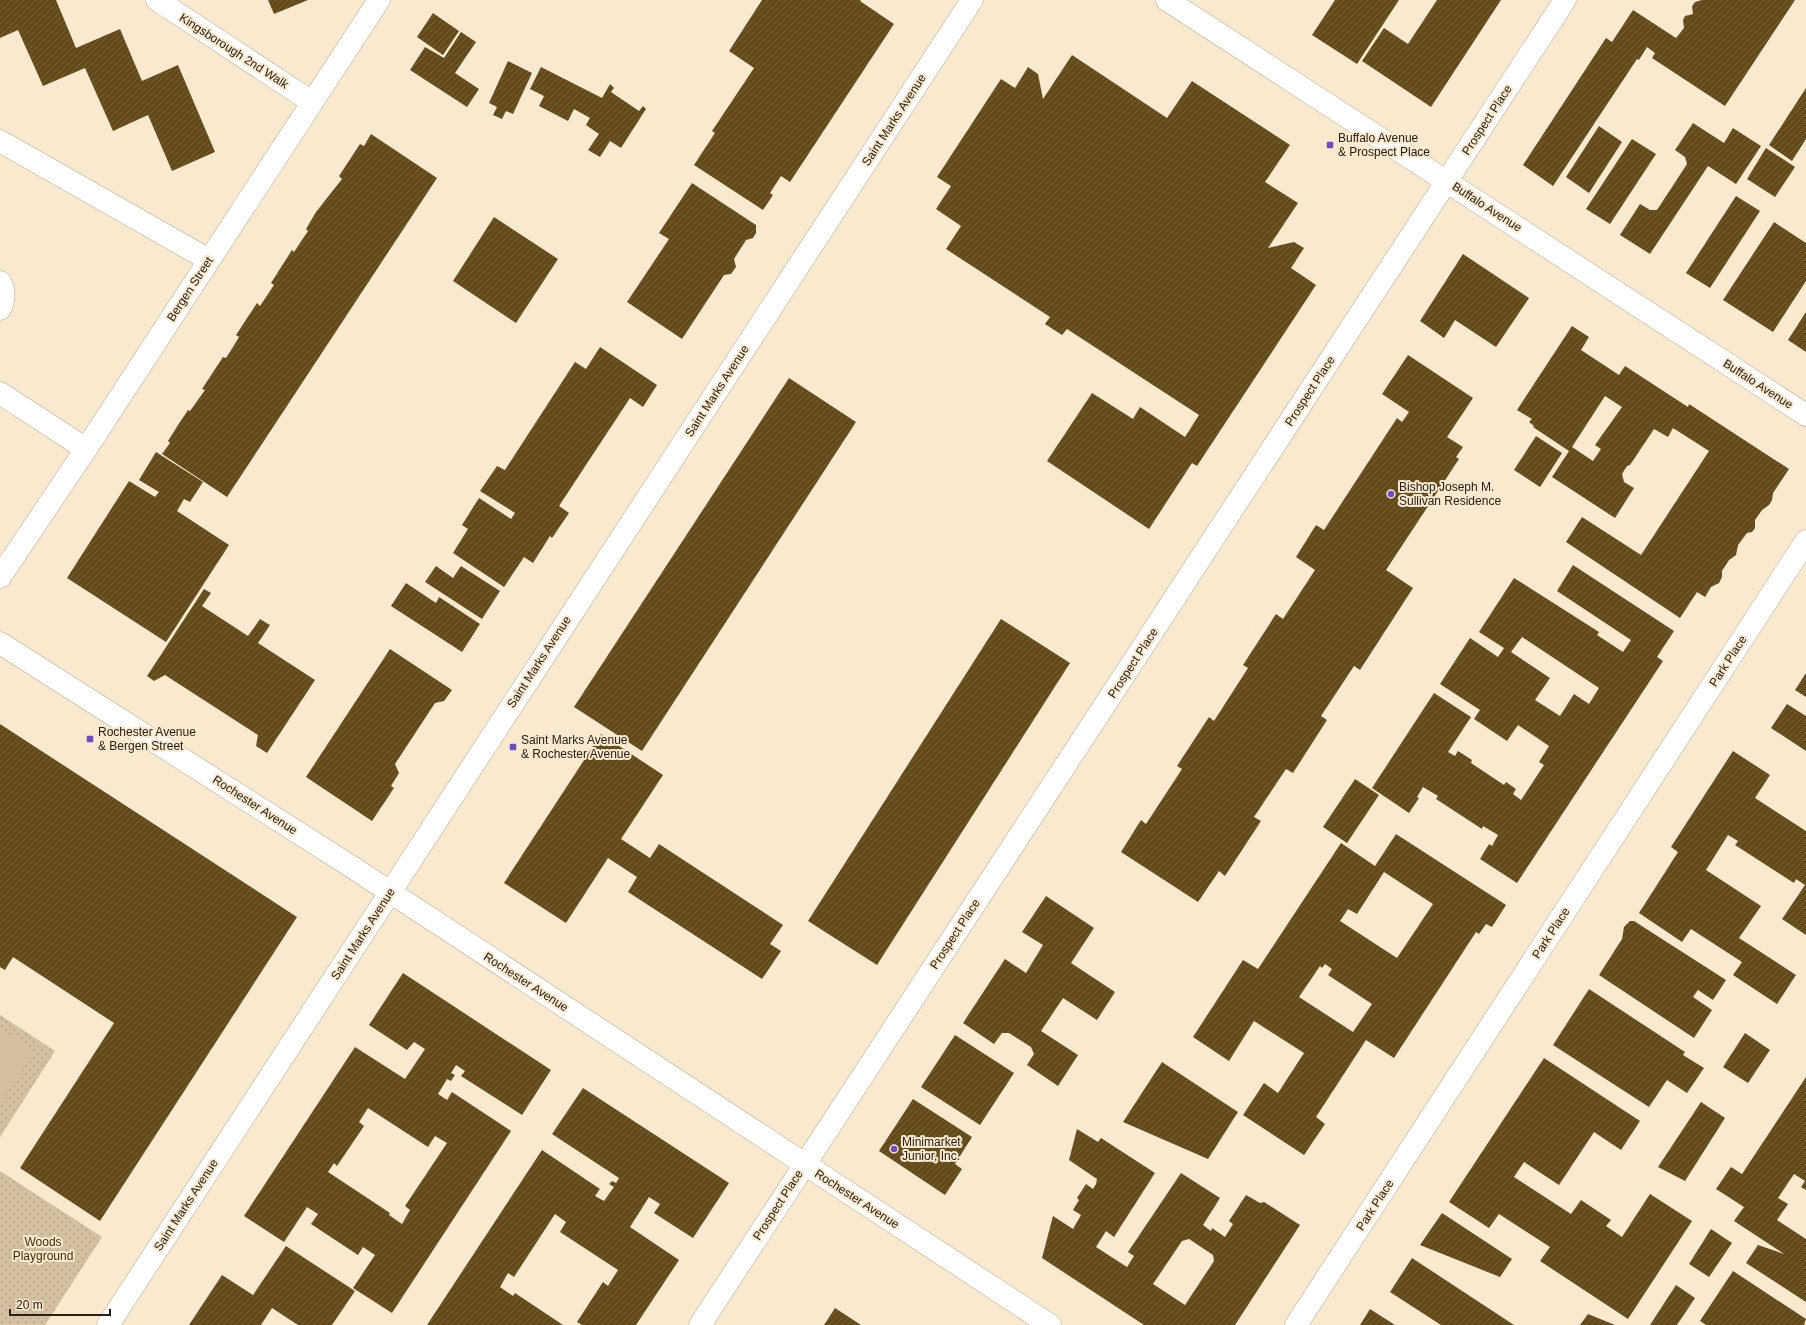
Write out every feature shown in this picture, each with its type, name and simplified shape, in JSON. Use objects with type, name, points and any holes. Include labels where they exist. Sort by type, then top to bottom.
[{"type":"street","name":"Kingsborough 2nd Walk","points":[[157,0],[312,102]]},
{"type":"street","name":"Bergen Street","points":[[0,577],[86,448],[378,0]]},
{"type":"street","name":"Saint Marks Avenue","points":[[108,1325],[972,0]]},
{"type":"street","name":"Buffalo Avenue","points":[[1167,0],[1447,180],[1806,415]]},
{"type":"street","name":"Prospect Place","points":[[700,1325],[1565,0]]},
{"type":"street","points":[[0,142],[209,260]]},
{"type":"street","points":[[0,282],[2,285],[2,304],[0,309]]},
{"type":"street","points":[[0,393],[86,448]]},
{"type":"street","name":"Park Place","points":[[1296,1325],[1806,541]]},
{"type":"street","name":"Rochester Avenue","points":[[0,643],[390,892],[1050,1325]]},
{"type":"green space","points":[[0,1015],[55,1051],[0,1137]]},
{"type":"green space","points":[[0,1028],[34,1051],[0,1103]]},
{"type":"green space","name":"Woods Playground","points":[[0,1171],[102,1237],[45,1325],[0,1325]]},
{"type":"building","points":[[0,0],[56,0],[76,48],[120,29],[142,81],[178,65],[215,152],[172,171],[148,115],[113,131],[85,68],[43,86],[18,30],[0,38]]},
{"type":"building","points":[[268,0],[308,0],[274,14]]},
{"type":"building","points":[[762,0],[861,0],[860,1],[894,24],[790,182],[781,176],[770,193],[773,195],[763,210],[694,165],[715,133],[712,131],[754,68],[729,51]]},
{"type":"building","points":[[1335,0],[1399,0],[1357,64],[1312,35]]},
{"type":"building","points":[[1437,0],[1501,0],[1431,107],[1362,61],[1384,28],[1408,44]]},
{"type":"building","points":[[1702,0],[1795,0],[1725,106],[1652,58],[1655,53],[1647,47],[1639,60],[1637,59],[1553,186],[1523,165],[1606,38],[1612,42],[1633,10],[1676,38],[1684,28],[1683,20],[1685,16],[1693,14],[1692,6],[1695,2]]},
{"type":"building","points":[[433,13],[459,31],[443,55],[417,37]]},
{"type":"building","points":[[461,32],[476,42],[455,73],[479,89],[467,107],[410,70],[425,47],[444,58]]},
{"type":"building","points":[[1072,55],[1167,118],[1192,81],[1290,145],[1265,182],[1298,203],[1268,248],[1294,242],[1304,248],[1291,268],[1316,285],[1197,466],[1192,463],[1149,529],[1047,461],[1092,393],[1133,419],[1140,407],[1185,437],[1199,415],[1067,329],[1062,335],[1045,324],[1050,317],[946,249],[961,226],[936,209],[951,186],[937,177],[1001,79],[1015,88],[1028,67],[1038,74],[1043,99]]},
{"type":"building","points":[[508,61],[532,73],[513,114],[506,111],[502,119],[493,115],[497,107],[489,103]]},
{"type":"building","points":[[541,67],[602,98],[610,84],[614,88],[611,92],[639,111],[643,106],[646,109],[621,148],[610,141],[600,157],[588,150],[599,134],[586,125],[590,118],[574,109],[568,121],[539,106],[544,96],[530,89]]},
{"type":"building","points":[[1806,88],[1806,139],[1792,161],[1769,145]]},
{"type":"building","points":[[1693,123],[1724,143],[1733,128],[1761,146],[1736,184],[1708,166],[1650,254],[1620,235],[1640,204],[1650,210],[1657,210],[1687,164],[1685,157],[1675,150]]},
{"type":"building","points":[[1599,126],[1622,142],[1589,193],[1566,177]]},
{"type":"building","points":[[371,134],[437,178],[227,497],[162,454],[170,443],[168,441],[188,410],[190,411],[205,390],[202,389],[223,357],[226,358],[233,347],[239,337],[236,335],[257,303],[260,306],[274,285],[271,283],[292,250],[294,252],[308,231],[306,229],[316,212],[342,179],[339,176],[360,144],[364,146]]},
{"type":"building","points":[[1632,139],[1656,154],[1610,224],[1586,209]]},
{"type":"building","points":[[1766,148],[1795,167],[1775,197],[1747,179]]},
{"type":"building","points":[[692,183],[756,225],[756,233],[753,238],[746,240],[734,259],[736,267],[731,274],[724,275],[682,339],[627,302],[669,239],[659,233]]},
{"type":"building","points":[[1736,196],[1760,211],[1710,288],[1686,273]]},
{"type":"building","points":[[494,217],[558,259],[516,323],[453,281]]},
{"type":"building","points":[[1774,222],[1806,243],[1806,281],[1773,332],[1723,300]]},
{"type":"building","points":[[1463,254],[1529,298],[1496,347],[1455,320],[1444,338],[1420,321]]},
{"type":"building","points":[[1806,312],[1806,352],[1788,340]]},
{"type":"building","points":[[1572,326],[1589,337],[1581,350],[1619,375],[1625,366],[1688,407],[1689,404],[1789,469],[1773,493],[1772,500],[1769,505],[1762,510],[1755,520],[1755,528],[1752,532],[1747,533],[1738,545],[1736,555],[1729,560],[1722,571],[1722,577],[1719,583],[1711,587],[1705,597],[1697,592],[1680,618],[1566,542],[1582,517],[1641,555],[1709,451],[1673,428],[1668,437],[1654,429],[1630,465],[1627,466],[1622,474],[1624,482],[1634,488],[1615,518],[1552,477],[1569,451],[1533,427],[1534,426],[1529,422],[1532,419],[1517,410]],"holes":[[[1605,396],[1622,407],[1595,445],[1601,449],[1593,461],[1572,447]]]},
{"type":"building","points":[[600,347],[657,385],[643,407],[630,398],[559,506],[569,513],[552,538],[550,536],[533,563],[524,557],[504,587],[453,553],[468,529],[462,525],[479,498],[511,519],[515,513],[480,491],[497,466],[505,470],[575,362],[586,369]]},
{"type":"building","points":[[1408,355],[1473,398],[1447,437],[1463,447],[1456,457],[1459,459],[1386,570],[1413,588],[1360,670],[1354,666],[1321,716],[1327,720],[1293,773],[1286,769],[1254,817],[1261,821],[1225,876],[1219,871],[1198,902],[1121,852],[1141,820],[1146,824],[1182,769],[1177,766],[1209,717],[1214,721],[1248,668],[1243,665],[1276,614],[1283,619],[1315,570],[1296,557],[1316,525],[1324,530],[1397,418],[1402,422],[1409,412],[1382,394]]},
{"type":"building","points":[[789,378],[856,422],[642,751],[574,707]]},
{"type":"building","points":[[1536,436],[1562,453],[1540,487],[1514,470]]},
{"type":"building","points":[[156,452],[203,482],[190,502],[184,499],[177,511],[229,545],[166,642],[67,578],[129,481],[155,497],[159,492],[139,480]]},
{"type":"building","points":[[1573,565],[1674,631],[1657,657],[1663,661],[1517,883],[1480,859],[1489,844],[1492,846],[1498,835],[1483,826],[1482,829],[1436,799],[1438,796],[1423,787],[1417,797],[1419,798],[1409,813],[1372,788],[1434,693],[1471,717],[1448,752],[1455,756],[1458,751],[1472,760],[1471,763],[1504,785],[1506,782],[1516,789],[1513,794],[1521,800],[1544,765],[1539,762],[1549,746],[1518,725],[1507,741],[1474,719],[1480,710],[1440,684],[1470,638],[1498,657],[1504,648],[1479,632],[1514,578],[1599,632],[1597,635],[1623,652],[1631,640],[1557,591]],"holes":[[[1522,637],[1599,688],[1589,704],[1574,694],[1560,716],[1535,700],[1550,678],[1511,652]]]},
{"type":"building","points":[[436,566],[453,578],[461,566],[500,591],[482,619],[425,582]]},
{"type":"building","points":[[406,583],[436,603],[439,597],[480,624],[462,652],[391,606]]},
{"type":"building","points":[[204,589],[211,593],[202,606],[248,636],[260,619],[270,625],[258,643],[315,680],[267,753],[256,746],[258,735],[165,675],[154,681],[147,676]]},
{"type":"building","points":[[1001,619],[1070,663],[877,965],[808,921]]},
{"type":"building","points":[[390,649],[452,690],[444,701],[435,703],[395,764],[399,773],[391,786],[394,788],[372,821],[306,777]]},
{"type":"building","points":[[1806,673],[1806,697],[1795,690]]},
{"type":"building","points":[[1787,704],[1806,716],[1806,751],[1771,728]]},
{"type":"building","points":[[0,724],[297,917],[100,1221],[20,1168],[114,1023],[13,957],[5,970],[0,967]]},
{"type":"building","points":[[601,734],[663,775],[621,839],[650,858],[659,844],[783,925],[770,944],[781,951],[762,979],[628,892],[637,877],[608,858],[566,923],[504,883]]},
{"type":"building","points":[[1733,751],[1770,775],[1755,798],[1806,831],[1806,935],[1782,919],[1805,885],[1796,879],[1794,883],[1735,845],[1738,841],[1728,835],[1706,870],[1761,906],[1739,938],[1796,975],[1777,1004],[1733,975],[1742,962],[1691,929],[1682,942],[1639,913],[1678,852],[1671,847]]},
{"type":"building","points":[[1355,779],[1379,795],[1347,843],[1323,827]]},
{"type":"building","points":[[1396,834],[1506,905],[1492,927],[1486,924],[1479,934],[1476,932],[1394,1058],[1366,1040],[1316,1117],[1325,1124],[1304,1155],[1243,1115],[1264,1083],[1278,1093],[1304,1053],[1254,1021],[1229,1061],[1193,1037],[1243,960],[1258,969],[1341,843],[1375,866]],"holes":[[[1384,872],[1433,904],[1397,958],[1340,921],[1348,909],[1357,914]],[[1325,964],[1332,969],[1328,975],[1372,1004],[1353,1032],[1299,997],[1320,966],[1322,968]]]},
{"type":"building","points":[[1046,896],[1094,928],[1071,963],[1115,992],[1097,1020],[1063,998],[1041,1031],[1078,1055],[1058,1086],[1027,1065],[1034,1054],[1031,1047],[1009,1033],[1002,1033],[994,1044],[963,1023],[1005,959],[1026,973],[1043,945],[1022,932]]},
{"type":"building","points":[[1630,921],[1634,921],[1726,980],[1713,1000],[1698,990],[1693,997],[1712,1010],[1694,1038],[1599,975],[1622,939],[1624,927]]},
{"type":"building","points":[[403,973],[551,1070],[522,1115],[461,1076],[465,1071],[456,1065],[451,1073],[455,1075],[451,1081],[447,1079],[438,1094],[447,1100],[452,1092],[511,1131],[392,1313],[353,1288],[375,1255],[363,1247],[358,1255],[311,1224],[318,1214],[307,1207],[284,1242],[244,1216],[355,1047],[405,1079],[425,1049],[414,1042],[407,1050],[369,1025]],"holes":[[[368,1108],[428,1147],[435,1136],[447,1143],[405,1206],[410,1210],[402,1224],[389,1215],[390,1213],[328,1172],[334,1163],[337,1166],[364,1126],[359,1122]]]},
{"type":"building","points":[[1589,989],[1685,1052],[1683,1055],[1704,1068],[1687,1093],[1667,1080],[1649,1107],[1553,1045]]},
{"type":"building","points":[[1745,1033],[1770,1050],[1748,1083],[1723,1067]]},
{"type":"building","points":[[955,1035],[1014,1073],[980,1125],[921,1087]]},
{"type":"building","points":[[1544,1058],[1640,1121],[1621,1150],[1594,1132],[1559,1185],[1524,1162],[1514,1177],[1571,1214],[1581,1200],[1611,1220],[1606,1226],[1622,1237],[1650,1194],[1692,1221],[1628,1319],[1540,1261],[1550,1247],[1499,1214],[1489,1228],[1449,1202]]},
{"type":"building","points":[[1162,1062],[1238,1112],[1208,1159],[1123,1122]]},
{"type":"building","points":[[1806,1077],[1806,1190],[1801,1187],[1805,1181],[1794,1174],[1778,1198],[1788,1204],[1777,1220],[1806,1239],[1806,1302],[1746,1263],[1758,1245],[1784,1254],[1734,1221],[1744,1207],[1716,1189],[1731,1167],[1742,1174]]},
{"type":"building","points":[[583,1088],[729,1183],[693,1238],[654,1213],[660,1204],[649,1197],[630,1227],[679,1260],[636,1325],[582,1325],[577,1322],[603,1282],[608,1286],[618,1270],[560,1232],[566,1222],[555,1214],[514,1277],[508,1273],[500,1287],[513,1296],[515,1293],[563,1325],[427,1325],[542,1150],[600,1189],[595,1196],[604,1201],[614,1187],[609,1184],[612,1181],[616,1183],[619,1178],[552,1134]]},
{"type":"building","points":[[913,1099],[972,1137],[955,1164],[962,1169],[945,1195],[879,1151]]},
{"type":"building","points":[[1701,1102],[1725,1118],[1685,1181],[1658,1167]]},
{"type":"building","points":[[1077,1129],[1098,1142],[1101,1138],[1155,1173],[1114,1237],[1106,1231],[1096,1247],[1127,1267],[1134,1256],[1128,1252],[1181,1173],[1220,1198],[1203,1225],[1211,1231],[1212,1228],[1225,1237],[1233,1224],[1229,1221],[1246,1195],[1260,1203],[1264,1202],[1300,1225],[1235,1325],[1144,1325],[1042,1258],[1053,1216],[1073,1229],[1081,1215],[1073,1210],[1079,1200],[1077,1198],[1086,1184],[1093,1189],[1096,1184],[1097,1179],[1069,1160]],"holes":[[[1189,1239],[1213,1255],[1214,1261],[1185,1305],[1153,1284],[1182,1241]]]},
{"type":"building","points":[[1442,1213],[1512,1259],[1500,1277],[1420,1245]]},
{"type":"building","points":[[1711,1229],[1732,1243],[1709,1277],[1689,1264]]},
{"type":"building","points":[[286,1246],[355,1291],[332,1325],[298,1325],[272,1308],[261,1325],[189,1325],[222,1275],[253,1295]]},
{"type":"building","points":[[1412,1258],[1514,1325],[1441,1325],[1390,1292]]},
{"type":"building","points":[[1733,1271],[1806,1319],[1804,1325],[1706,1325],[1700,1321]]},
{"type":"building","points":[[1676,1285],[1695,1298],[1677,1325],[1650,1325]]},
{"type":"building","points":[[835,1308],[861,1325],[824,1325]]},
{"type":"building","points":[[1370,1309],[1395,1325],[1360,1325]]},
{"type":"building","points":[[1588,1314],[1615,1325],[1580,1325]]},
{"type":"place","name":"Buffalo Avenue & Prospect Place","points":[[1330,145]]},
{"type":"place","name":"Bishop Joseph M. Sullivan Residence","points":[[1391,494]]},
{"type":"place","name":"Rochester Avenue & Bergen Street","points":[[90,739]]},
{"type":"place","name":"Saint Marks Avenue & Rochester Avenue","points":[[513,747]]},
{"type":"place","name":"Minimarket Junior, Inc.","points":[[894,1149]]}]
